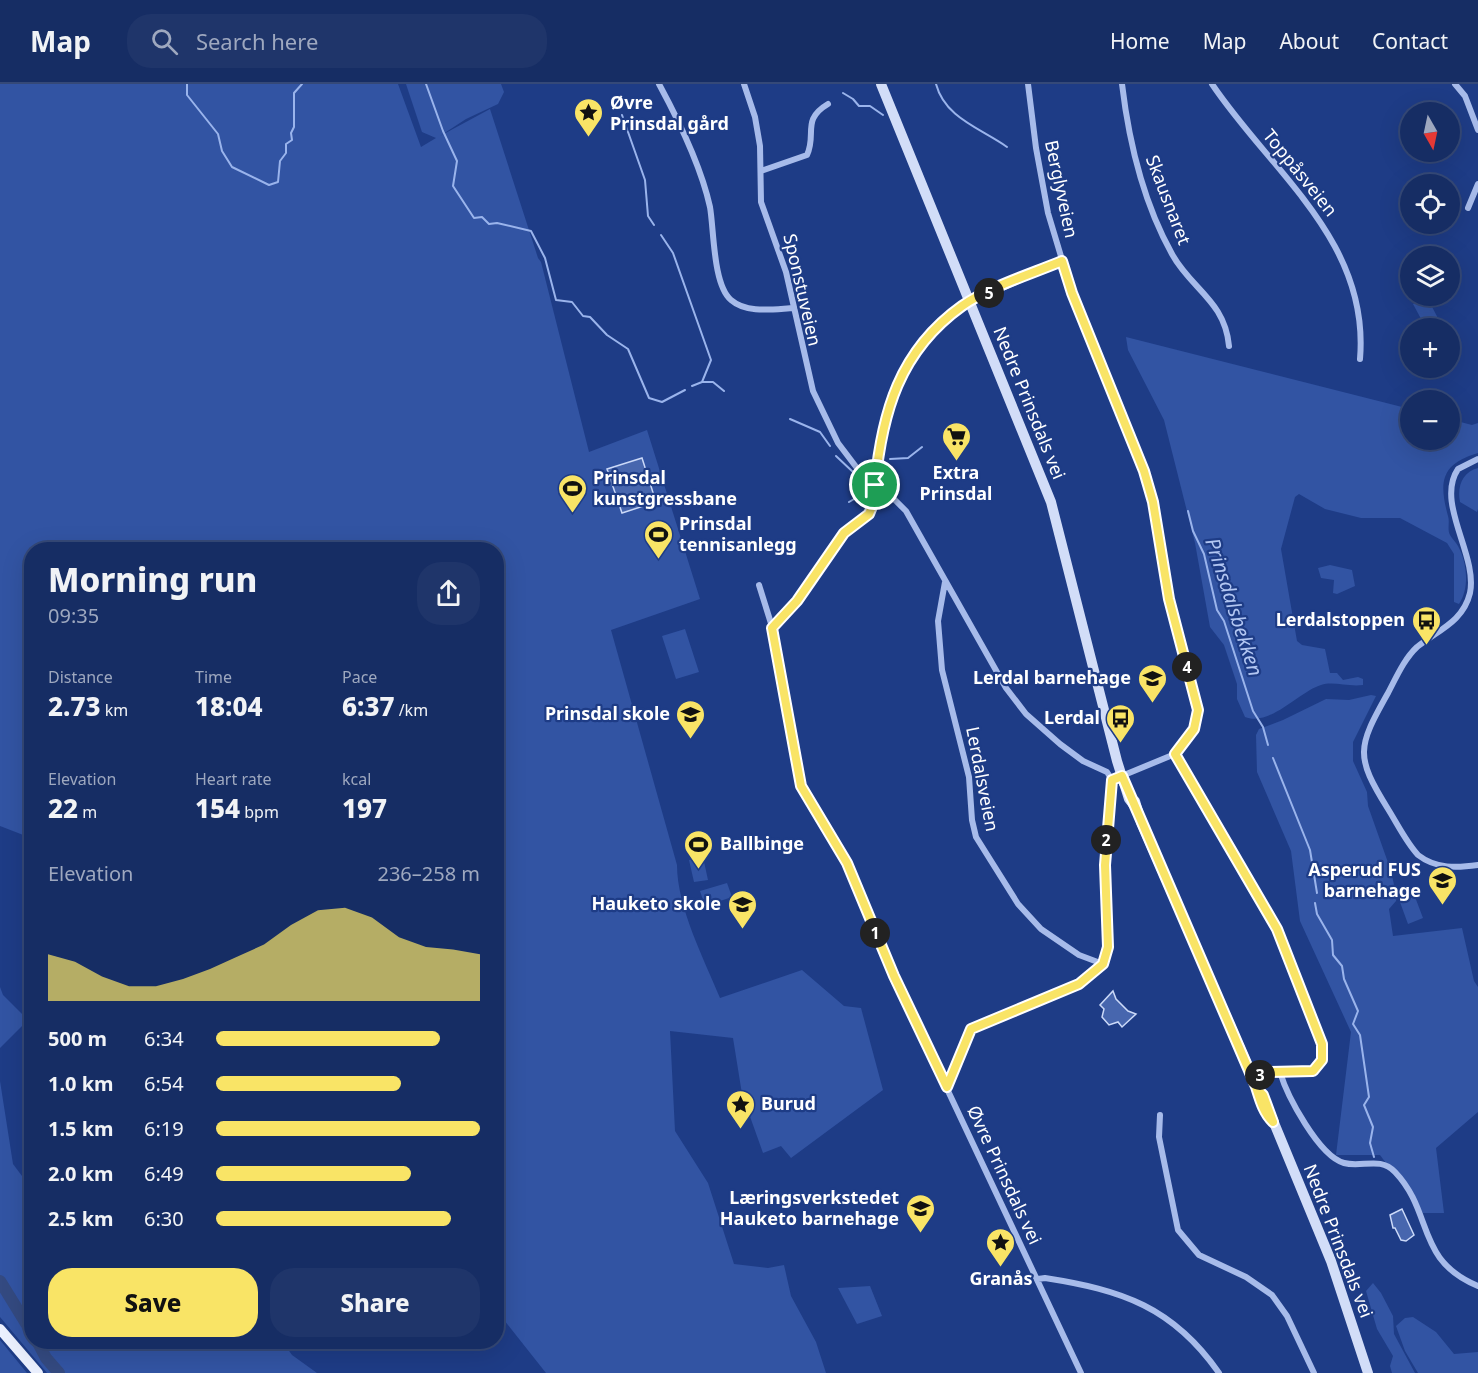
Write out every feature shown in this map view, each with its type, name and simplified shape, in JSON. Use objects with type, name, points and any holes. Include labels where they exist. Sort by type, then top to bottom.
[{"type":"main road","name":"Nedre Prinsdals vei","points":[[881,84],[1051,502],[1120,777],[1136,808],[1324,1244],[1368,1373]]},
{"type":"main road","points":[[0,1329],[38,1373]]},
{"type":"street","points":[[659,84],[706,191],[720,277],[725,293],[736,303],[751,308],[794,308]]},
{"type":"street","name":"Sponstuveien","points":[[744,84],[757,124],[761,202],[778,243],[794,308],[803,359],[816,399],[838,443],[861,474],[876,489],[888,495],[902,507],[997,675],[1026,714],[1077,757],[1120,777]]},
{"type":"street","name":"Berglyveien","points":[[1028,84],[1042,181],[1062,261],[1072,293],[1144,471],[1153,502],[1169,599],[1198,710],[1194,729],[1175,754]]},
{"type":"street","name":"Skausnaret","points":[[1122,84],[1134,155],[1155,219],[1173,256],[1214,304],[1226,329],[1229,346]]},
{"type":"street","name":"Toppåsveien","points":[[1212,84],[1242,125],[1322,222],[1339,253],[1352,290],[1360,328],[1360,359]]},
{"type":"street","points":[[1455,84],[1465,96],[1478,130]]},
{"type":"street","points":[[761,171],[807,155],[811,122],[818,111],[828,104]]},
{"type":"street","points":[[1468,208],[1478,184]]},
{"type":"street","points":[[772,628],[797,601],[844,533],[869,514],[876,489],[883,423],[899,380],[925,341],[970,302],[1062,261]]},
{"type":"street","points":[[1478,459],[1458,469],[1451,486],[1452,500],[1471,576],[1468,600],[1454,621],[1420,645],[1408,658],[1370,725],[1363,749],[1364,765],[1371,782],[1418,855],[1445,867],[1478,865]]},
{"type":"street","name":"Lerdalsveien","points":[[945,582],[938,621],[942,670],[969,777],[972,820],[976,837],[1000,878],[1034,922],[1065,947],[1103,964]]},
{"type":"street","name":"Øvre Prinsdals vei","points":[[759,585],[772,628],[801,786],[847,863],[894,976],[1081,1373]]},
{"type":"street","points":[[947,1087],[971,1029],[1079,984],[1103,964],[1108,947],[1105,865],[1120,777],[1175,754],[1277,929],[1322,1044],[1322,1060],[1315,1070],[1305,1073],[1280,1072],[1255,1084]]},
{"type":"street","points":[[1280,1072],[1288,1093],[1325,1151],[1343,1163],[1380,1163],[1395,1172],[1408,1192],[1436,1256],[1457,1276],[1478,1286]]},
{"type":"street","points":[[1161,1115],[1159,1134],[1178,1230],[1199,1255],[1246,1276],[1272,1294],[1287,1316],[1314,1373]]},
{"type":"street","points":[[1038,1279],[1046,1278],[1105,1289],[1140,1301],[1161,1313],[1186,1334],[1219,1373]]},
{"type":"shaded area","points":[[0,84],[398,84],[421,147],[436,138],[422,132],[406,84],[501,84],[504,92],[498,104],[466,119],[440,136],[490,109],[541,262],[589,452],[647,430],[700,599],[611,630],[677,865],[681,898],[692,933],[720,998],[802,970],[844,1006],[861,1008],[883,1090],[791,1158],[781,1146],[763,1153],[742,1094],[733,1038],[670,1031],[675,1131],[708,1183],[734,1264],[768,1268],[784,1265],[791,1296],[816,1342],[826,1373],[546,1373],[504,1320],[504,542],[24,542],[24,835],[0,826]]},
{"type":"shaded area","points":[[1414,306],[1432,306],[1438,318],[1421,318]]},
{"type":"shaded area","points":[[1126,337],[1400,406],[1400,450],[1460,450],[1460,422],[1472,425],[1478,423],[1478,453],[1465,458],[1449,469],[1444,484],[1449,533],[1461,552],[1466,575],[1465,590],[1459,604],[1454,602],[1454,554],[1447,543],[1400,518],[1361,518],[1325,509],[1299,494],[1295,497],[1281,549],[1297,641],[1302,645],[1325,649],[1330,673],[1337,673],[1343,680],[1358,677],[1363,679],[1363,685],[1321,685],[1274,713],[1255,719],[1245,717],[1237,699],[1237,684],[1224,645],[1210,627],[1195,543],[1164,420],[1128,350]]},
{"type":"shaded area","points":[[1478,468],[1477,512],[1460,502],[1459,491],[1464,477]]},
{"type":"shaded area","points":[[1330,565],[1352,570],[1355,586],[1337,594],[1333,593],[1334,580],[1321,578],[1318,568]]},
{"type":"shaded area","points":[[685,629],[699,672],[676,679],[662,636]]},
{"type":"shaded area","points":[[1376,696],[1353,742],[1353,761],[1367,792],[1368,806],[1391,871],[1396,894],[1412,889],[1423,918],[1408,924],[1397,894],[1396,901],[1389,909],[1393,936],[1462,928],[1474,981],[1478,987],[1478,1112],[1436,1148],[1444,1213],[1423,1213],[1380,1155],[1336,1155],[1351,1032],[1300,921],[1291,851],[1257,772],[1256,735],[1259,729],[1326,699],[1349,700]]},
{"type":"shaded area","name":"Ballbinge","points":[[703,857],[708,880],[694,882],[689,860]]},
{"type":"shaded area","points":[[727,883],[732,897],[705,906],[700,891]]},
{"type":"shaded area","points":[[0,987],[3,995],[24,1016],[24,1024],[0,1048]]},
{"type":"shaded area","points":[[0,1081],[13,1164],[24,1179],[24,1346],[0,1317]]},
{"type":"shaded area","points":[[1373,1283],[1393,1316],[1394,1334],[1415,1373],[1392,1373],[1390,1366],[1393,1356],[1377,1329],[1366,1291]]},
{"type":"shaded area","points":[[870,1286],[882,1316],[857,1324],[838,1288]]},
{"type":"shaded area","points":[[1413,1317],[1436,1332],[1454,1354],[1478,1352],[1478,1373],[1418,1373],[1405,1351],[1396,1326],[1405,1318]]},
{"type":"shaded area","points":[[0,1340],[27,1373],[0,1373]]},
{"type":"shaded area","points":[[27,1349],[288,1349],[292,1355],[317,1373],[47,1373]]},
{"type":"building","points":[[642,458],[656,502],[622,513],[607,469]]},
{"type":"building","points":[[1113,991],[1116,999],[1128,1011],[1136,1014],[1122,1027],[1118,1022],[1109,1025],[1102,1017],[1104,1009],[1100,1005]]},
{"type":"building","points":[[1402,1209],[1414,1235],[1406,1241],[1401,1240],[1393,1228],[1390,1215]]},
{"type":"waterway","points":[[187,84],[187,95],[218,134],[222,151],[232,167],[269,185],[278,182],[280,161],[286,153],[286,144],[292,140],[294,93],[302,84]]},
{"type":"waterway","points":[[426,84],[457,161],[453,186],[474,218],[482,217],[489,224],[497,223],[531,231],[545,258],[556,300],[572,302],[583,316],[590,317],[607,335],[628,349],[649,398],[662,402],[685,390]]},
{"type":"waterway","name":"Prinsdalsbekken","points":[[936,84],[947,106],[955,114],[1007,147]]},
{"type":"waterway","points":[[843,93],[859,106],[870,106],[883,115]]},
{"type":"waterway","points":[[622,115],[645,180],[648,216],[654,225]]},
{"type":"waterway","points":[[661,235],[673,253],[711,360],[702,382]]},
{"type":"waterway","points":[[692,386],[702,382],[713,382],[724,391]]},
{"type":"waterway","points":[[790,419],[820,432],[830,446]]},
{"type":"waterway","points":[[890,459],[908,458],[922,447]]},
{"type":"waterway","points":[[836,456],[853,472]]},
{"type":"waterway","points":[[849,502],[861,495],[864,489]]},
{"type":"waterway","name":"Prinsdalsbekken","points":[[1188,511],[1193,531],[1204,554],[1217,610],[1224,621],[1253,711],[1263,727],[1268,745]]},
{"type":"waterway","name":"Prinsdalsbekken","points":[[1273,758],[1310,850],[1317,893]]},
{"type":"waterway","name":"Prinsdalsbekken","points":[[1315,903],[1317,914],[1332,940],[1333,955],[1342,966],[1344,979],[1358,1011],[1353,1024],[1360,1035],[1369,1097],[1364,1105],[1373,1127],[1370,1143],[1374,1157]]},
{"type":"waterway","points":[[0,1281],[24,1320]]},
{"type":"waterway","points":[[41,1349],[59,1373]]},
{"type":"place","name":"Øvre Prinsdal gård","points":[[589,138]]},
{"type":"place","name":"Extra Prinsdal","points":[[956,462]]},
{"type":"place","name":"Prinsdal kunstgressbane","points":[[572,514]]},
{"type":"place","name":"Prinsdal tennisanlegg","points":[[658,560]]},
{"type":"place","name":"Lerdalstoppen","points":[[1426,646]]},
{"type":"place","name":"Lerdal barnehage","points":[[1152,704]]},
{"type":"place","name":"Prinsdal skole","points":[[691,740]]},
{"type":"place","name":"Lerdal","points":[[1121,744]]},
{"type":"place","name":"Ballbinge","points":[[699,870]]},
{"type":"place","name":"Asperud FUS barnehage","points":[[1442,906]]},
{"type":"place","name":"Hauketo skole","points":[[742,930]]},
{"type":"place","name":"Burud","points":[[740,1130]]},
{"type":"place","name":"Læringsverkstedet Hauketo barnehage","points":[[920,1234]]},
{"type":"place","name":"Granås","points":[[1001,1268]]},
{"type":"route","points":[[875,485],[876,497],[869,514],[844,533],[797,601],[772,628],[792,747],[801,786],[812,807],[828,827],[847,863],[894,976],[947,1087],[971,1029],[1079,984],[1103,964],[1108,947],[1105,865],[1112,780],[1122,776],[1257,1089],[1263,1095],[1272,1114],[1273,1122],[1267,1116],[1259,1097],[1257,1089],[1253,1078],[1268,1072],[1305,1073],[1313,1071],[1322,1060],[1322,1044],[1297,975],[1277,929],[1175,754],[1194,729],[1198,710],[1195,692],[1177,636],[1153,502],[1144,471],[1072,293],[1062,261],[962,306],[925,341],[899,380],[888,408],[880,438],[875,485]]}]
